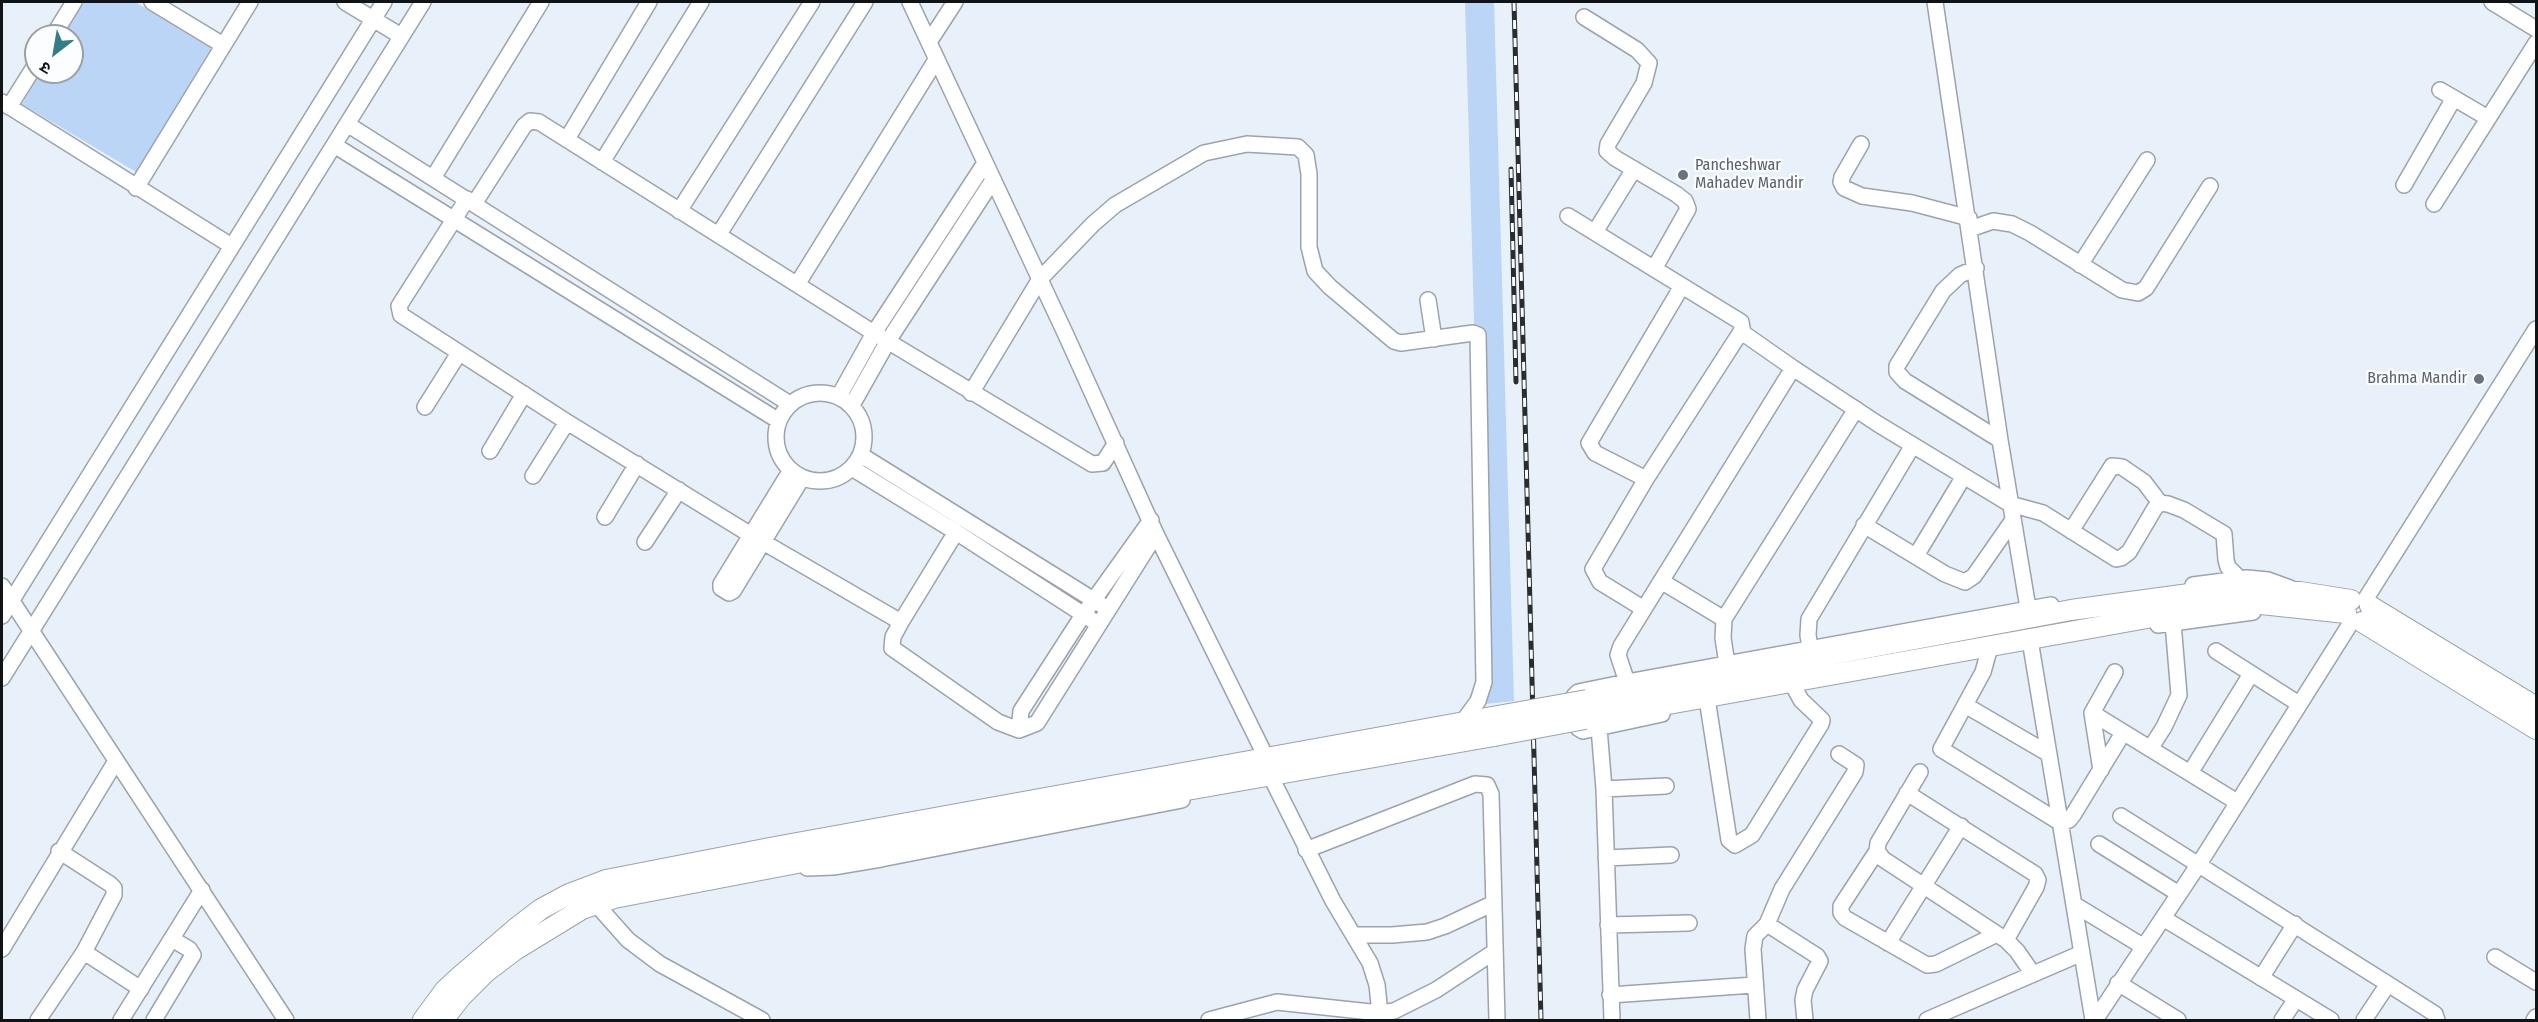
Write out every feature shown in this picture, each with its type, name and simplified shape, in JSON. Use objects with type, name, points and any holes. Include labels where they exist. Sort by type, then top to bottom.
[{"type":"main road","points":[[423,1020],[445,990],[486,952],[541,909],[569,894],[606,880],[775,847],[1483,725],[1590,716],[2071,610],[2204,592],[2295,600],[2358,610],[2536,707]]},
{"type":"main road","points":[[2358,610],[2536,729]]},
{"type":"main road","points":[[442,1020],[486,972],[507,955],[582,909],[614,898],[1096,806],[1483,725]]},
{"type":"street","points":[[60,24],[74,2]]},
{"type":"street","points":[[152,2],[223,45]]},
{"type":"street","points":[[136,188],[250,2]]},
{"type":"street","points":[[345,2],[401,36]]},
{"type":"street","points":[[2,616],[230,245],[384,2]]},
{"type":"street","points":[[2,678],[423,2]]},
{"type":"street","points":[[434,178],[541,2]]},
{"type":"street","points":[[567,139],[649,2]]},
{"type":"street","points":[[602,162],[701,2]]},
{"type":"street","points":[[680,211],[812,2]]},
{"type":"street","points":[[719,234],[865,2]]},
{"type":"street","points":[[910,2],[1154,527],[1262,749]]},
{"type":"street","points":[[929,42],[955,2]]},
{"type":"street","points":[[1935,2],[2000,440],[2028,608]]},
{"type":"street","points":[[2492,2],[2535,24]]},
{"type":"street","points":[[1584,17],[1637,50],[1648,63],[1644,83],[1608,144],[1608,151],[1676,194],[1685,201],[1688,208],[1654,269]]},
{"type":"street","points":[[2434,204],[2536,44]]},
{"type":"street","points":[[798,284],[936,60]]},
{"type":"street","points":[[24,80],[5,105],[230,245]]},
{"type":"street","points":[[2440,90],[2488,118]]},
{"type":"street","points":[[2404,185],[2454,98]]},
{"type":"street","points":[[901,622],[567,422],[401,315],[398,310],[454,220],[530,121],[538,122],[567,139],[874,333],[1092,464],[1103,463],[1116,443]]},
{"type":"street","points":[[347,124],[790,404]]},
{"type":"street","points":[[784,865],[810,869],[833,867],[1466,749],[1483,725],[1478,701],[1484,682],[1478,338],[1473,333],[1401,343],[1394,341],[1330,287],[1315,271],[1309,247],[1309,174],[1306,155],[1298,147],[1247,144],[1204,153],[1115,205],[1093,224],[1040,279],[971,393]]},
{"type":"street","points":[[1861,144],[1842,177],[1841,182],[1844,188],[1862,196],[1912,203],[1969,224],[1993,221],[2012,224],[2122,290],[2138,293],[2146,288],[2210,186]]},
{"type":"street","points":[[334,145],[779,421]]},
{"type":"street","points":[[2080,265],[2147,160]]},
{"type":"street","points":[[838,396],[874,333],[985,163]]},
{"type":"street","points":[[1595,232],[1634,169]]},
{"type":"street","points":[[852,405],[888,341],[993,180]]},
{"type":"street","points":[[1568,216],[1741,322],[1742,330],[1646,479],[1593,569],[1600,582],[1644,609]]},
{"type":"street","points":[[1976,268],[1960,275],[1943,291],[1897,366],[1897,372],[1905,381],[2000,440]]},
{"type":"street","points":[[1646,479],[1595,453],[1589,443],[1682,286]]},
{"type":"street","points":[[1428,300],[1434,339]]},
{"type":"street","points":[[1742,330],[1793,368],[1913,445],[2010,504],[2043,513],[2112,557],[2121,558],[2129,552],[2160,503]]},
{"type":"street","points":[[2094,1020],[2199,864],[2358,610],[2534,338]]},
{"type":"street","points":[[425,407],[459,353]]},
{"type":"street","points":[[1627,682],[1618,655],[1621,646],[1793,368]]},
{"type":"street","points":[[813,393],[826,393],[838,396],[852,405],[860,416],[865,442],[857,462],[842,476],[829,481],[815,481],[797,474],[778,451],[776,440],[779,421],[790,404],[813,393]]},
{"type":"street","points":[[490,451],[524,394]]},
{"type":"street","points":[[1727,664],[1723,638],[1724,619],[1856,409]]},
{"type":"street","points":[[533,476],[567,422]]},
{"type":"street","points":[[1810,648],[1809,619],[1913,445]]},
{"type":"street","points":[[857,462],[956,532],[1098,624]]},
{"type":"street","points":[[857,462],[1108,609]]},
{"type":"street","points":[[605,517],[637,464]]},
{"type":"street","points":[[2071,531],[2112,466],[2122,467],[2144,482],[2160,503],[2184,510],[2224,534],[2228,567],[2240,579]]},
{"type":"street","points":[[758,538],[797,474]]},
{"type":"street","points":[[1916,556],[1964,476]]},
{"type":"street","points":[[645,542],[679,490]]},
{"type":"street","points":[[1864,525],[1946,574],[1965,582],[1974,576],[2013,520]]},
{"type":"street","points":[[1019,730],[1021,711],[1083,615],[1154,527]]},
{"type":"street","points":[[956,532],[890,644],[896,653],[998,722],[1019,730],[1037,723],[1108,609],[1154,527]]},
{"type":"street","points":[[1590,716],[1583,731],[1578,728],[1575,693],[2028,608],[2240,579],[2268,580],[2295,600]]},
{"type":"street","points":[[1661,581],[1724,619]]},
{"type":"street","points":[[2,586],[286,1020]]},
{"type":"street","points":[[1590,716],[1708,705],[2295,600]]},
{"type":"street","points":[[2150,749],[2164,727],[2179,695],[2173,623]]},
{"type":"street","points":[[2031,646],[2094,1020]]},
{"type":"street","points":[[2216,651],[2299,704]]},
{"type":"street","points":[[1988,654],[1983,672],[1942,743],[1942,751],[2061,823]]},
{"type":"street","points":[[2101,770],[2092,713],[2115,672]]},
{"type":"street","points":[[2190,773],[2252,674]]},
{"type":"street","points":[[1708,705],[1729,840],[1735,845],[1752,835],[1821,724],[1822,720],[1801,700],[1795,689]]},
{"type":"street","points":[[1965,705],[2049,754]]},
{"type":"street","points":[[2092,713],[2237,802]]},
{"type":"street","points":[[1590,716],[1604,789],[1612,1020]]},
{"type":"street","points":[[775,847],[810,836],[852,827],[1408,723],[1483,725]]},
{"type":"street","points":[[2061,823],[2069,820],[2073,815],[2123,733]]},
{"type":"street","points":[[1758,1020],[1754,942],[1758,931],[1767,924],[1782,889],[1855,772],[1856,765],[1839,754]]},
{"type":"street","points":[[2,949],[59,851],[116,760]]},
{"type":"street","points":[[1908,793],[2030,869],[2038,880],[2001,937],[1936,964],[1927,965],[1841,913],[1841,906],[1877,851],[1878,843],[1920,772]]},
{"type":"street","points":[[1274,783],[1306,850],[1375,976],[1380,1013]]},
{"type":"street","points":[[1306,850],[1475,784],[1483,784],[1490,788],[1497,1020]]},
{"type":"street","points":[[1604,789],[1666,786]]},
{"type":"street","points":[[2121,816],[2435,1014],[2437,1020]]},
{"type":"street","points":[[1888,943],[1961,826]]},
{"type":"street","points":[[2099,844],[2179,894]]},
{"type":"street","points":[[38,1020],[84,951],[111,903],[114,888],[59,851]]},
{"type":"street","points":[[1877,851],[1884,859],[2001,937],[2017,951],[2033,974]]},
{"type":"street","points":[[1606,858],[1671,855]]},
{"type":"street","points":[[121,1020],[202,890]]},
{"type":"street","points":[[1354,934],[1392,935],[1427,932],[1494,903]]},
{"type":"street","points":[[596,904],[628,940],[660,964],[762,1020]]},
{"type":"street","points":[[2075,905],[2144,947]]},
{"type":"street","points":[[2163,918],[2331,1020]]},
{"type":"street","points":[[1608,925],[1689,923]]},
{"type":"street","points":[[1767,924],[1817,956],[1820,961],[1805,990],[1803,1000],[1805,1020]]},
{"type":"street","points":[[2261,978],[2295,924]]},
{"type":"street","points":[[154,1020],[193,955],[189,949],[172,939]]},
{"type":"street","points":[[84,951],[141,988]]},
{"type":"street","points":[[1209,1020],[1277,1002],[1348,1015],[1394,1011],[1436,990],[1494,952]]},
{"type":"street","points":[[1927,1020],[2082,953]]},
{"type":"street","points":[[2495,957],[2536,982]]},
{"type":"street","points":[[2118,983],[2178,1020]]},
{"type":"street","points":[[2364,1020],[2388,984]]},
{"type":"street","points":[[1610,995],[1755,985]]},
{"type":"street","points":[[2282,1020],[2296,999]]},
{"type":"shaded area","points":[[84,2],[135,2],[211,48],[136,172],[22,104],[34,84],[84,84],[84,24],[70,24]]},
{"type":"shaded area","points":[[1465,2],[1494,2],[1514,701],[1485,704]]},
{"type":"railway","points":[[1514,2],[1541,1020]]},
{"type":"railway","points":[[1511,169],[1516,382]]},
{"type":"place","name":"Pancheshwar Mahadev Mandir","points":[[1683,175]]},
{"type":"place","name":"Brahma Mandir","points":[[2479,379]]}]
